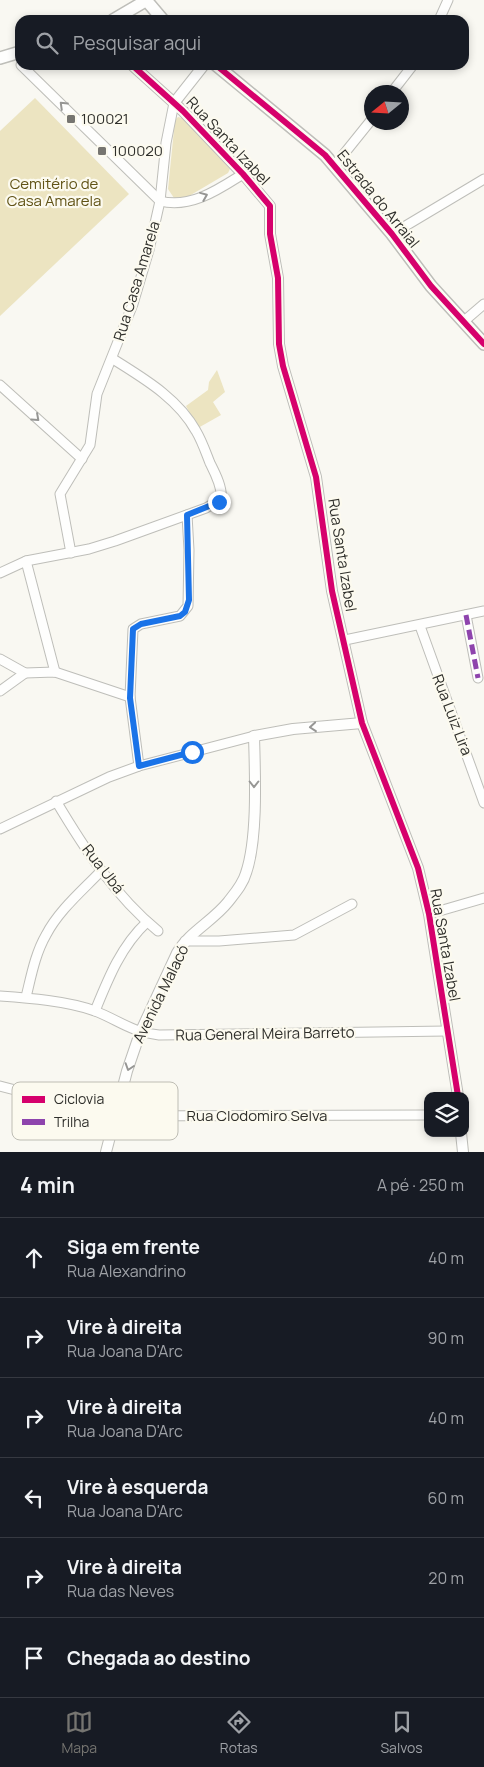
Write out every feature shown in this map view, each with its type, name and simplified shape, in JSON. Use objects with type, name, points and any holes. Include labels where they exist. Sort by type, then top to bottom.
[{"type":"main road","points":[[121,15],[146,0],[159,15]]},
{"type":"main road","name":"Estrada do Arraial","points":[[222,70],[335,165],[392,234],[430,286],[484,344]]},
{"type":"street","points":[[441,15],[448,0]]},
{"type":"street","points":[[27,70],[160,201],[175,203],[199,199],[243,174]]},
{"type":"street","name":"Rua Santa Izabel","points":[[138,70],[174,103],[243,174],[270,206],[270,234],[278,278],[279,344],[283,366],[316,477],[328,566],[362,722],[413,853],[429,914],[457,1092]]},
{"type":"street","name":"Rua Casa Amarela","points":[[71,553],[60,494],[90,445],[97,394],[113,359],[149,250],[160,201],[166,143],[174,103],[200,70]]},
{"type":"street","points":[[397,85],[409,70]]},
{"type":"street","points":[[335,165],[364,129]]},
{"type":"street","points":[[392,234],[484,179]]},
{"type":"street","points":[[463,322],[484,304]]},
{"type":"street","name":"Rua Casa Amarela","points":[[113,359],[149,382],[184,414],[196,431],[222,493],[221,500],[217,503],[187,515]]},
{"type":"street","points":[[0,385],[82,459]]},
{"type":"street","points":[[0,573],[26,562],[71,553],[115,541],[187,515],[189,550],[188,606],[180,616],[141,624],[133,629],[130,698],[139,766]]},
{"type":"street","points":[[26,562],[55,672]]},
{"type":"street","points":[[344,640],[420,626],[484,611]]},
{"type":"street","points":[[466,615],[478,678]]},
{"type":"street","name":"Rua Luiz Lira","points":[[420,626],[484,803]]},
{"type":"street","points":[[0,659],[25,673],[55,672],[130,698]]},
{"type":"street","points":[[0,690],[25,673]]},
{"type":"street","points":[[0,829],[56,801],[109,777],[139,766],[254,736],[294,729],[362,722]]},
{"type":"street","name":"Avenida Malacó","points":[[124,1082],[140,1033],[177,953],[185,941],[225,906],[238,890],[246,873],[254,806],[254,736]]},
{"type":"street","name":"Rua Ubá","points":[[56,801],[101,871],[147,922],[158,931]]},
{"type":"street","points":[[26,997],[36,958],[45,936],[62,911],[101,871]]},
{"type":"street","points":[[429,914],[484,898]]},
{"type":"street","points":[[185,941],[219,941],[294,935],[352,904]]},
{"type":"street","points":[[94,1011],[110,973],[126,947],[147,922]]},
{"type":"street","name":"Rua General Meira Barreto","points":[[0,996],[26,997],[94,1011],[140,1033],[159,1035],[447,1031]]},
{"type":"street","name":"Rua Clodomiro Selva","points":[[178,1116],[424,1115]]},
{"type":"street","points":[[461,1137],[463,1152]]},
{"type":"green space","name":"Cemitério de Casa Amarela","points":[[35,98],[129,194],[0,316],[0,131]]},
{"type":"green space","points":[[178,117],[185,119],[230,169],[228,173],[184,199],[174,198],[168,189],[175,120]]},
{"type":"green space","points":[[217,370],[225,392],[213,402],[221,415],[198,428],[186,406],[208,390],[209,382]]},
{"type":"marked path","points":[[466,615],[478,678]]},
{"type":"cycle path","points":[[138,70],[183,111],[243,174],[270,206],[270,234],[278,278],[279,344],[283,366],[316,477],[332,591],[362,723],[418,868],[429,914],[457,1092]]},
{"type":"cycle path","points":[[222,70],[325,155],[392,234],[431,286],[484,344]]},
{"type":"place","name":"100021","points":[[71,119]]},
{"type":"place","name":"100020","points":[[102,151]]},
{"type":"route","points":[[192,752],[139,766],[132,730],[130,698],[133,629],[141,624],[180,616],[185,612],[189,600],[187,515],[219,502]]}]
